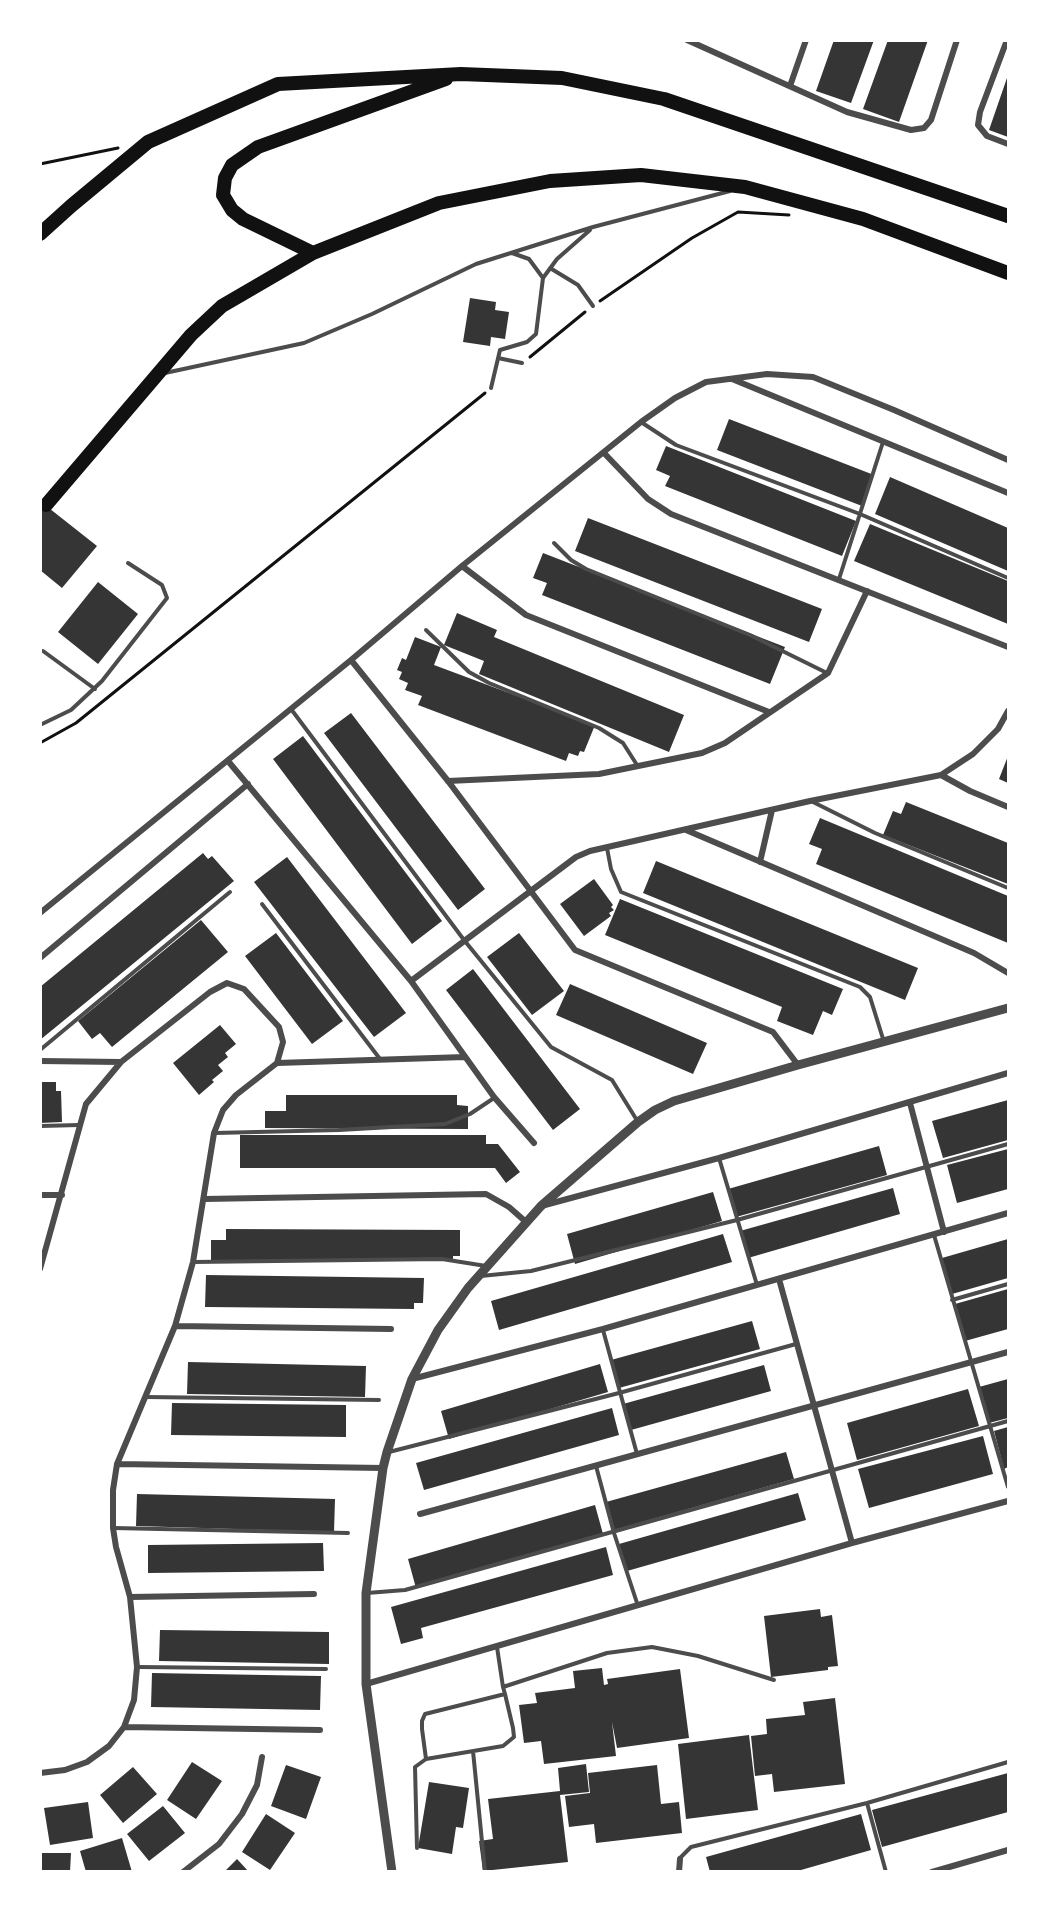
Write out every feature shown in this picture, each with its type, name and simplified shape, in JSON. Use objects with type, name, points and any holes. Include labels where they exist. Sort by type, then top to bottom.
[{"type":"highway","points":[[313,253],[243,219],[232,210],[223,195],[225,178],[232,165],[258,147],[461,74]]},
{"type":"highway","points":[[40,234],[148,142],[278,84],[461,74],[562,78],[664,99],[1008,216]]},
{"type":"highway","points":[[46,505],[191,335],[222,306],[313,253],[439,203],[550,181],[641,175],[745,187],[863,219],[1008,273]]},
{"type":"street","points":[[687,40],[847,112],[911,130],[924,128],[931,120],[957,40]]},
{"type":"street","points":[[790,86],[806,40]]},
{"type":"street","points":[[1007,40],[980,112],[978,125],[987,136],[1008,144]]},
{"type":"street","points":[[40,914],[351,660],[462,566],[641,422],[706,382],[767,374],[813,377],[1008,460]]},
{"type":"street","points":[[732,379],[1008,494]]},
{"type":"street","points":[[604,453],[648,499],[671,514],[1008,647]]},
{"type":"street","points":[[462,566],[526,615],[769,712]]},
{"type":"street","points":[[448,781],[599,774],[702,753],[725,743],[828,673],[867,591]]},
{"type":"street","points":[[351,660],[448,781],[575,950],[773,1032],[798,1065]]},
{"type":"street","points":[[411,981],[576,857],[810,801],[941,775],[973,754],[998,729],[1008,711]]},
{"type":"street","points":[[228,761],[411,981],[494,1097],[534,1143]]},
{"type":"street","points":[[941,775],[970,791],[1008,807]]},
{"type":"street","points":[[40,958],[248,784]]},
{"type":"street","points":[[760,862],[772,810]]},
{"type":"street","points":[[686,830],[974,953],[1008,974]]},
{"type":"street","points":[[40,1773],[65,1770],[87,1762],[109,1746],[124,1727],[134,1700],[137,1667],[130,1597],[113,1528],[113,1490],[117,1464],[175,1326],[192,1262],[214,1132],[223,1110],[236,1095],[277,1063],[283,1042],[279,1027],[244,989],[227,983],[210,992],[122,1062],[86,1104],[41,1266]]},
{"type":"street","points":[[392,1872],[366,1684],[366,1593],[387,1452],[412,1379],[438,1330],[486,1266],[541,1206],[655,1110],[674,1101],[798,1065],[1008,1008]]},
{"type":"street","points":[[277,1063],[465,1057]]},
{"type":"street","points":[[40,1061],[122,1062]]},
{"type":"street","points":[[541,1206],[720,1158],[1008,1072]]},
{"type":"street","points":[[910,1102],[944,1232]]},
{"type":"street","points":[[204,1199],[486,1194],[509,1207],[526,1222]]},
{"type":"street","points":[[40,1195],[62,1195]]},
{"type":"street","points":[[412,1379],[603,1329],[1008,1213]]},
{"type":"street","points":[[779,1279],[852,1543]]},
{"type":"street","points":[[175,1326],[391,1329]]},
{"type":"street","points":[[420,1514],[1008,1352]]},
{"type":"street","points":[[117,1464],[383,1468]]},
{"type":"street","points":[[366,1684],[852,1543],[1008,1501]]},
{"type":"street","points":[[130,1597],[314,1594]]},
{"type":"street","points":[[124,1727],[320,1730]]},
{"type":"street","points":[[183,1872],[219,1844],[242,1814],[257,1785],[262,1757]]},
{"type":"street","points":[[932,1872],[1008,1850]]},
{"type":"street","points":[[679,1872],[680,1859]]},
{"type":"lane","points":[[158,375],[304,343],[372,314],[476,264],[593,227],[745,187]]},
{"type":"lane","points":[[490,388],[500,350],[527,342],[536,334],[543,278],[566,249],[593,227]]},
{"type":"lane","points":[[510,253],[529,259],[543,278]]},
{"type":"lane","points":[[550,268],[578,285],[593,306]]},
{"type":"lane","points":[[498,358],[522,363]]},
{"type":"lane","points":[[641,422],[676,446],[860,514],[1008,578]]},
{"type":"lane","points":[[838,579],[883,442]]},
{"type":"lane","points":[[554,543],[571,560],[586,569],[750,635],[828,673]]},
{"type":"lane","points":[[40,725],[70,710],[95,688],[166,598],[162,585],[128,563]]},
{"type":"lane","points":[[426,630],[469,672],[489,683],[599,728],[622,743],[637,765]]},
{"type":"lane","points":[[43,651],[95,688]]},
{"type":"lane","points":[[291,709],[464,940],[551,1047],[612,1080],[638,1122]]},
{"type":"lane","points":[[810,801],[875,833],[1008,888]]},
{"type":"lane","points":[[607,848],[611,869],[621,892],[860,987],[870,997],[884,1043]]},
{"type":"lane","points":[[40,1050],[230,892]]},
{"type":"lane","points":[[262,904],[380,1060]]},
{"type":"lane","points":[[214,1132],[339,1131],[445,1124],[470,1114],[494,1097]]},
{"type":"lane","points":[[40,1126],[80,1125]]},
{"type":"lane","points":[[478,1276],[531,1271],[737,1220],[1008,1144]]},
{"type":"lane","points":[[720,1158],[757,1285]]},
{"type":"lane","points":[[933,1235],[1008,1486]]},
{"type":"lane","points":[[192,1262],[441,1259],[486,1266]]},
{"type":"lane","points":[[952,1300],[1008,1284]]},
{"type":"lane","points":[[603,1329],[637,1454]]},
{"type":"lane","points":[[387,1452],[619,1393],[797,1343]]},
{"type":"lane","points":[[146,1396],[379,1400]]},
{"type":"lane","points":[[366,1593],[405,1590],[1008,1421]]},
{"type":"lane","points":[[596,1466],[614,1533],[638,1606]]},
{"type":"lane","points":[[113,1528],[348,1533]]},
{"type":"lane","points":[[417,1848],[415,1767],[426,1759],[503,1746],[514,1737],[497,1647]]},
{"type":"lane","points":[[503,1686],[607,1653],[652,1647],[698,1656],[774,1680]]},
{"type":"lane","points":[[137,1667],[326,1669]]},
{"type":"lane","points":[[426,1759],[422,1729],[425,1714],[505,1694]]},
{"type":"lane","points":[[473,1751],[485,1872]]},
{"type":"lane","points":[[680,1859],[692,1847],[867,1803],[1008,1762]]},
{"type":"lane","points":[[867,1803],[886,1872]]},
{"type":"lane","points":[[958,1864],[960,1872]]},
{"type":"path","points":[[40,165],[148,142]]},
{"type":"path","points":[[522,363],[593,306],[692,238],[738,212],[795,216]]},
{"type":"path","points":[[40,743],[76,723],[490,388]]},
{"type":"building","points":[[834,40],[874,40],[851,103],[816,91]]},
{"type":"building","points":[[888,40],[928,40],[899,122],[863,109]]},
{"type":"building","points":[[1008,75],[1008,137],[989,130]]},
{"type":"building","points":[[470,298],[496,302],[495,310],[509,312],[505,339],[491,337],[490,346],[463,342]]},
{"type":"building","points":[[729,419],[874,475],[862,506],[717,450]]},
{"type":"building","points":[[666,446],[856,521],[842,556],[665,486],[670,476],[656,470]]},
{"type":"building","points":[[890,477],[1008,528],[1008,571],[875,514]]},
{"type":"building","points":[[40,501],[97,546],[62,588],[40,570]]},
{"type":"building","points":[[588,518],[822,609],[809,642],[575,551]]},
{"type":"building","points":[[870,524],[1008,581],[1008,624],[854,561]]},
{"type":"building","points":[[543,553],[785,647],[770,684],[542,595],[547,583],[533,578]]},
{"type":"building","points":[[98,582],[138,614],[98,664],[58,632]]},
{"type":"building","points":[[457,613],[497,630],[494,637],[684,715],[669,752],[479,674],[484,661],[444,645]]},
{"type":"building","points":[[415,637],[441,647],[434,665],[595,725],[584,752],[580,751],[578,756],[569,753],[566,761],[418,705],[422,696],[405,690],[408,683],[399,679],[402,672],[397,670],[402,658],[406,660]]},
{"type":"building","points":[[351,713],[485,889],[458,910],[324,733]]},
{"type":"building","points":[[303,736],[442,921],[412,944],[273,759]]},
{"type":"building","points":[[1008,756],[1008,783],[999,779]]},
{"type":"building","points":[[906,802],[1008,843],[1008,884],[883,835],[893,811],[901,814]]},
{"type":"building","points":[[820,818],[1008,896],[1008,943],[816,864],[822,849],[809,844]]},
{"type":"building","points":[[203,853],[208,859],[212,856],[234,881],[40,1040],[40,987]]},
{"type":"building","points":[[287,857],[406,1013],[374,1037],[254,882]]},
{"type":"building","points":[[656,861],[918,968],[905,1000],[643,893]]},
{"type":"building","points":[[594,879],[613,905],[611,907],[614,910],[609,913],[611,916],[584,936],[560,904]]},
{"type":"building","points":[[620,899],[843,989],[832,1015],[823,1011],[813,1035],[777,1021],[782,1007],[605,935]]},
{"type":"building","points":[[201,920],[228,952],[112,1047],[100,1033],[92,1039],[78,1021]]},
{"type":"building","points":[[276,933],[343,1021],[312,1044],[245,956]]},
{"type":"building","points":[[519,933],[564,991],[532,1015],[487,957]]},
{"type":"building","points":[[473,969],[580,1109],[553,1130],[446,990]]},
{"type":"building","points":[[570,984],[707,1043],[693,1074],[556,1015]]},
{"type":"building","points":[[220,1025],[236,1044],[225,1053],[228,1057],[218,1065],[223,1071],[199,1095],[173,1063]]},
{"type":"building","points":[[40,1082],[56,1082],[56,1091],[61,1091],[62,1122],[40,1123]]},
{"type":"building","points":[[286,1095],[457,1095],[457,1105],[468,1106],[468,1129],[265,1128],[265,1111],[286,1111]]},
{"type":"building","points":[[1008,1100],[1008,1140],[943,1158],[932,1121]]},
{"type":"building","points":[[240,1135],[486,1135],[486,1144],[498,1144],[520,1172],[506,1183],[495,1168],[240,1168]]},
{"type":"building","points":[[879,1146],[887,1175],[736,1217],[728,1189]]},
{"type":"building","points":[[1008,1149],[1008,1189],[957,1203],[947,1165]]},
{"type":"building","points":[[893,1188],[900,1214],[748,1258],[740,1231]]},
{"type":"building","points":[[713,1192],[722,1221],[575,1264],[567,1234]]},
{"type":"building","points":[[226,1229],[460,1230],[460,1256],[453,1256],[453,1261],[211,1261],[211,1240],[226,1240]]},
{"type":"building","points":[[723,1234],[732,1262],[499,1330],[491,1301]]},
{"type":"building","points":[[1008,1239],[1008,1278],[952,1294],[942,1258]]},
{"type":"building","points":[[206,1275],[424,1278],[423,1303],[414,1303],[414,1309],[205,1307]]},
{"type":"building","points":[[1008,1289],[1008,1329],[965,1341],[955,1304]]},
{"type":"building","points":[[752,1321],[760,1349],[619,1388],[611,1360]]},
{"type":"building","points":[[188,1362],[366,1366],[365,1397],[187,1394]]},
{"type":"building","points":[[600,1364],[608,1392],[449,1439],[441,1411]]},
{"type":"building","points":[[764,1365],[771,1391],[631,1430],[623,1404]]},
{"type":"building","points":[[1008,1379],[1008,1418],[989,1423],[979,1387]]},
{"type":"building","points":[[968,1389],[979,1426],[857,1460],[847,1423]]},
{"type":"building","points":[[172,1403],[346,1405],[346,1437],[171,1435]]},
{"type":"building","points":[[612,1408],[619,1435],[424,1490],[416,1463]]},
{"type":"building","points":[[1008,1427],[1008,1467],[1004,1469],[994,1431]]},
{"type":"building","points":[[983,1436],[993,1474],[869,1508],[858,1469]]},
{"type":"building","points":[[786,1452],[794,1479],[614,1530],[606,1502]]},
{"type":"building","points":[[798,1493],[806,1520],[627,1571],[619,1544]]},
{"type":"building","points":[[137,1494],[335,1499],[334,1532],[136,1526]]},
{"type":"building","points":[[595,1505],[603,1534],[416,1588],[408,1559]]},
{"type":"building","points":[[323,1543],[324,1571],[148,1573],[148,1545]]},
{"type":"building","points":[[606,1547],[613,1575],[421,1628],[423,1638],[401,1644],[391,1607]]},
{"type":"building","points":[[820,1609],[821,1617],[832,1615],[838,1666],[828,1667],[828,1670],[771,1677],[764,1616]]},
{"type":"building","points":[[160,1630],[329,1632],[329,1664],[159,1661]]},
{"type":"building","points":[[602,1668],[604,1685],[608,1684],[607,1679],[680,1669],[689,1738],[617,1748],[612,1722],[616,1756],[544,1764],[541,1741],[524,1743],[519,1705],[537,1703],[535,1693],[575,1688],[573,1671]]},
{"type":"building","points":[[152,1673],[321,1676],[320,1710],[151,1707]]},
{"type":"building","points":[[835,1698],[845,1784],[774,1792],[772,1774],[755,1776],[751,1736],[767,1734],[766,1719],[805,1715],[803,1702]]},
{"type":"building","points":[[749,1735],[758,1810],[686,1819],[678,1744]]},
{"type":"building","points":[[192,1762],[222,1781],[196,1819],[167,1800]]},
{"type":"building","points":[[586,1764],[589,1792],[560,1795],[568,1862],[483,1871],[479,1841],[493,1839],[488,1799],[560,1791],[558,1768]]},
{"type":"building","points":[[286,1765],[321,1777],[306,1819],[271,1806]]},
{"type":"building","points":[[657,1765],[661,1804],[679,1802],[682,1833],[596,1843],[594,1824],[569,1827],[565,1796],[590,1793],[588,1773]]},
{"type":"building","points":[[133,1767],[157,1794],[123,1823],[100,1795]]},
{"type":"building","points":[[1008,1773],[1008,1812],[882,1847],[872,1810]]},
{"type":"building","points":[[429,1782],[469,1788],[463,1828],[456,1827],[452,1854],[418,1848]]},
{"type":"building","points":[[88,1802],[93,1838],[50,1845],[44,1808]]},
{"type":"building","points":[[163,1806],[185,1833],[149,1861],[127,1834]]},
{"type":"building","points":[[266,1814],[295,1833],[270,1870],[242,1852]]},
{"type":"building","points":[[861,1814],[871,1850],[794,1872],[710,1872],[706,1857]]},
{"type":"building","points":[[122,1838],[132,1872],[86,1872],[80,1851]]},
{"type":"building","points":[[40,1853],[71,1853],[70,1872],[40,1872]]},
{"type":"building","points":[[237,1859],[249,1872],[224,1872]]}]
